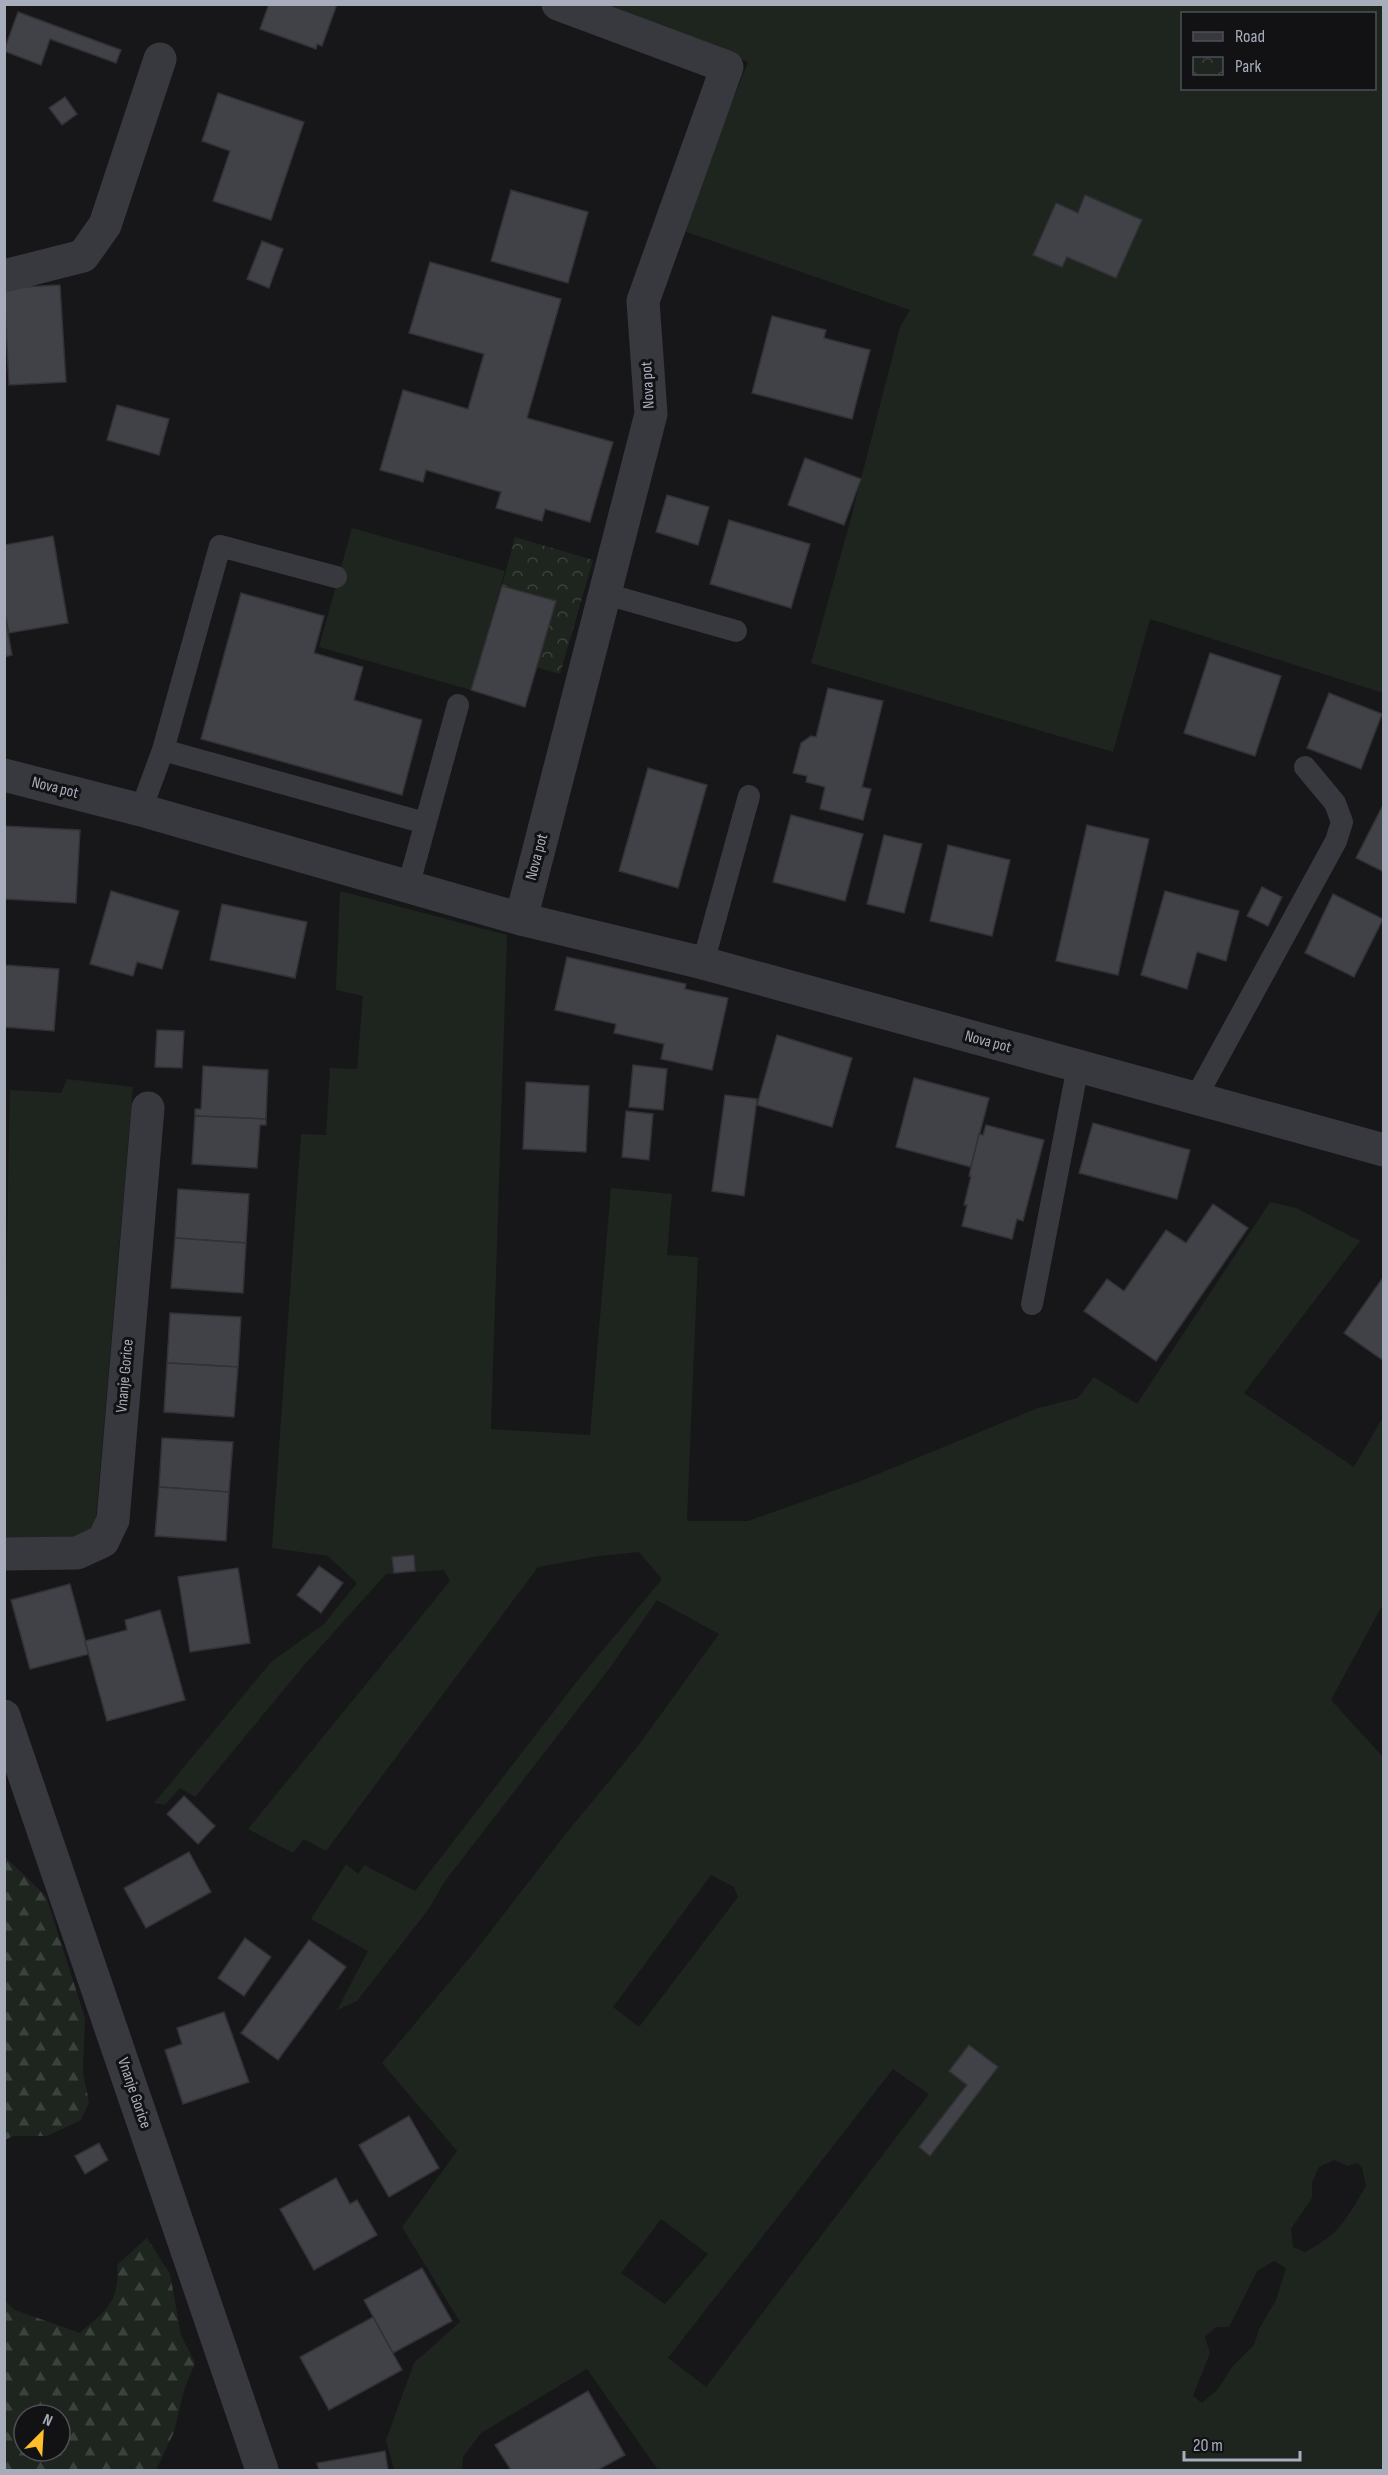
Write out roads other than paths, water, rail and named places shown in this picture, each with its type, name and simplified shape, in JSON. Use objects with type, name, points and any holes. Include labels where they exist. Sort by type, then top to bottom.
[{"type":"street","name":"Nova pot","points":[[521,919],[651,414],[643,301],[727,67],[558,4]]},
{"type":"street","points":[[4,276],[83,256],[105,225],[160,59]]},
{"type":"street","name":"Nova pot","points":[[4,775],[141,810],[521,919],[703,963],[1383,1150]]},
{"type":"street","name":"Vnanje Gorice","points":[[4,1554],[77,1553],[103,1541],[113,1520],[148,1108]]},
{"type":"street","name":"Vnanje Gorice","points":[[4,1716],[262,2470]]},
{"type":"lane","points":[[141,810],[163,750],[220,546],[336,577]]},
{"type":"lane","points":[[606,594],[736,632]]},
{"type":"lane","points":[[408,886],[458,705]]},
{"type":"lane","points":[[163,750],[425,823]]},
{"type":"lane","points":[[1195,1099],[1336,841],[1342,822],[1335,803],[1305,767]]},
{"type":"lane","points":[[703,963],[749,796]]},
{"type":"lane","points":[[1032,1304],[1078,1066]]}]
